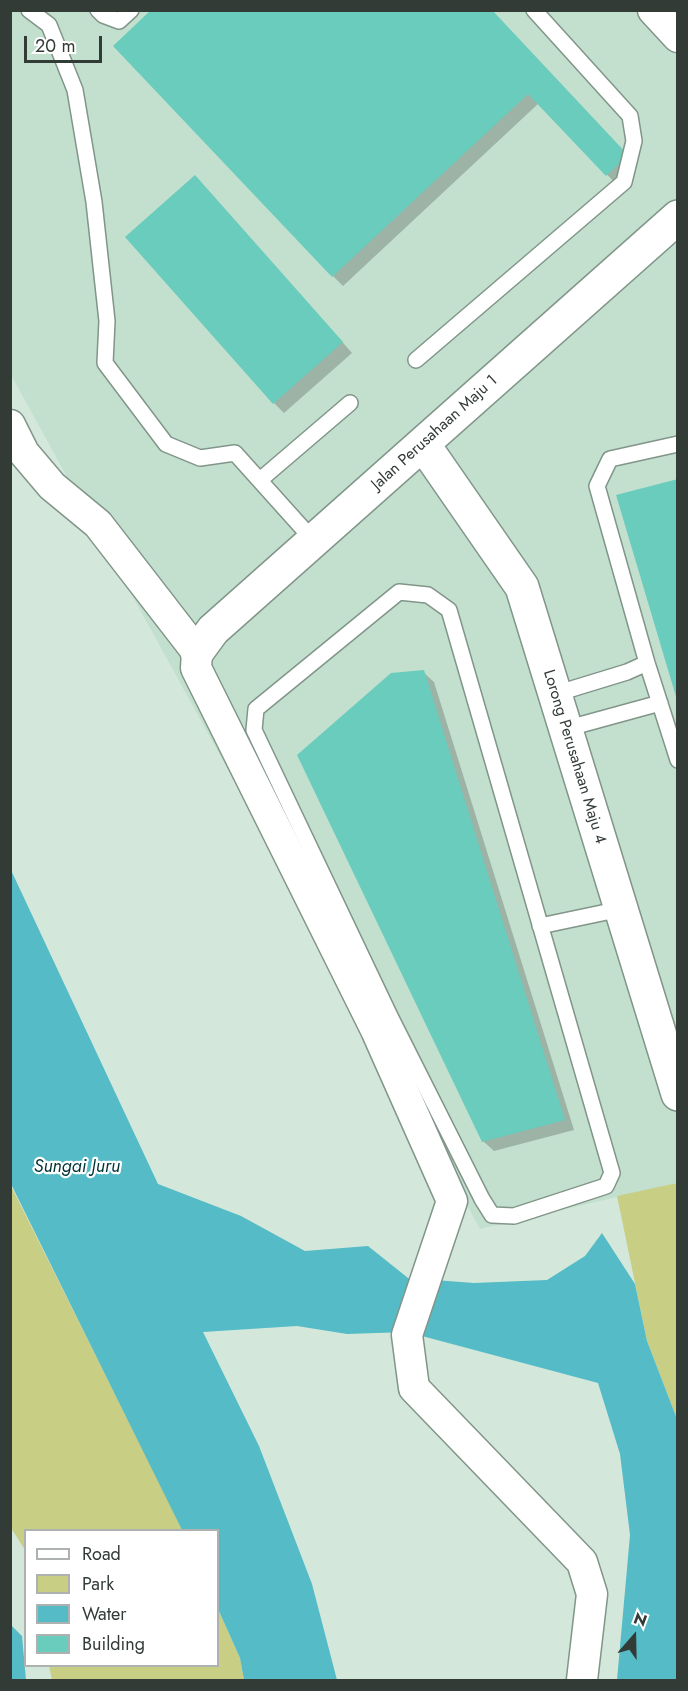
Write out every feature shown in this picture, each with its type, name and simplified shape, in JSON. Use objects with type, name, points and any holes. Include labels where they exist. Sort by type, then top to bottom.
[{"type":"street","points":[[653,10],[678,37]]},
{"type":"street","name":"Jalan Perusahaan Maju 1","points":[[196,652],[213,630],[678,217]]},
{"type":"street","points":[[10,425],[24,453],[52,486],[98,524],[196,652],[196,668],[346,968],[452,1201],[407,1335],[414,1388],[582,1562],[592,1594],[582,1680]]},
{"type":"street","name":"Lorong Perusahaan Maju 4","points":[[423,444],[522,587],[678,1094]]},
{"type":"lane","points":[[29,10],[49,25],[75,90],[94,202],[107,321],[105,363],[166,444],[200,458],[235,453],[314,540]]},
{"type":"lane","points":[[98,10],[103,15],[119,21],[131,10]]},
{"type":"lane","points":[[416,360],[624,182],[634,141],[630,116],[534,10]]},
{"type":"lane","points":[[260,480],[350,403]]},
{"type":"lane","points":[[678,444],[610,459],[597,486],[647,663],[678,760]]},
{"type":"lane","points":[[399,592],[428,595],[449,610],[540,926],[612,1173],[606,1186],[514,1216],[492,1215],[390,1016],[254,729],[256,709],[399,592]]},
{"type":"lane","points":[[555,694],[627,672],[647,663]]},
{"type":"lane","points":[[566,729],[660,703]]},
{"type":"lane","points":[[540,926],[621,909]]},
{"type":"shaded area","points":[[10,11],[677,11],[677,1183],[480,1229],[11,375]]},
{"type":"green space","points":[[677,1183],[677,1419],[647,1341],[617,1196]]},
{"type":"green space","points":[[10,1184],[182,1529],[24,1529],[24,1548],[11,1528]]},
{"type":"green space","points":[[219,1611],[240,1658],[244,1680],[52,1680],[49,1667],[219,1667]]},
{"type":"water","name":"Sungai Juru","points":[[10,868],[158,1184],[241,1216],[305,1251],[368,1246],[408,1278],[474,1283],[547,1280],[585,1256],[602,1233],[635,1284],[647,1341],[677,1419],[677,1680],[617,1680],[630,1535],[620,1454],[598,1383],[407,1332],[347,1334],[297,1326],[203,1332],[259,1446],[312,1584],[337,1680],[244,1680],[240,1658],[219,1611],[219,1529],[182,1529],[11,1184]]},
{"type":"water","points":[[11,1625],[22,1636],[26,1680],[11,1680]]},
{"type":"building","points":[[151,10],[492,10],[628,155],[606,176],[528,94],[332,277],[113,46]]},
{"type":"building","points":[[195,175],[343,342],[273,404],[125,237]]},
{"type":"building","points":[[678,479],[678,700],[677,700],[616,495]]},
{"type":"building","points":[[424,670],[565,1120],[482,1142],[297,755],[391,673]]}]
